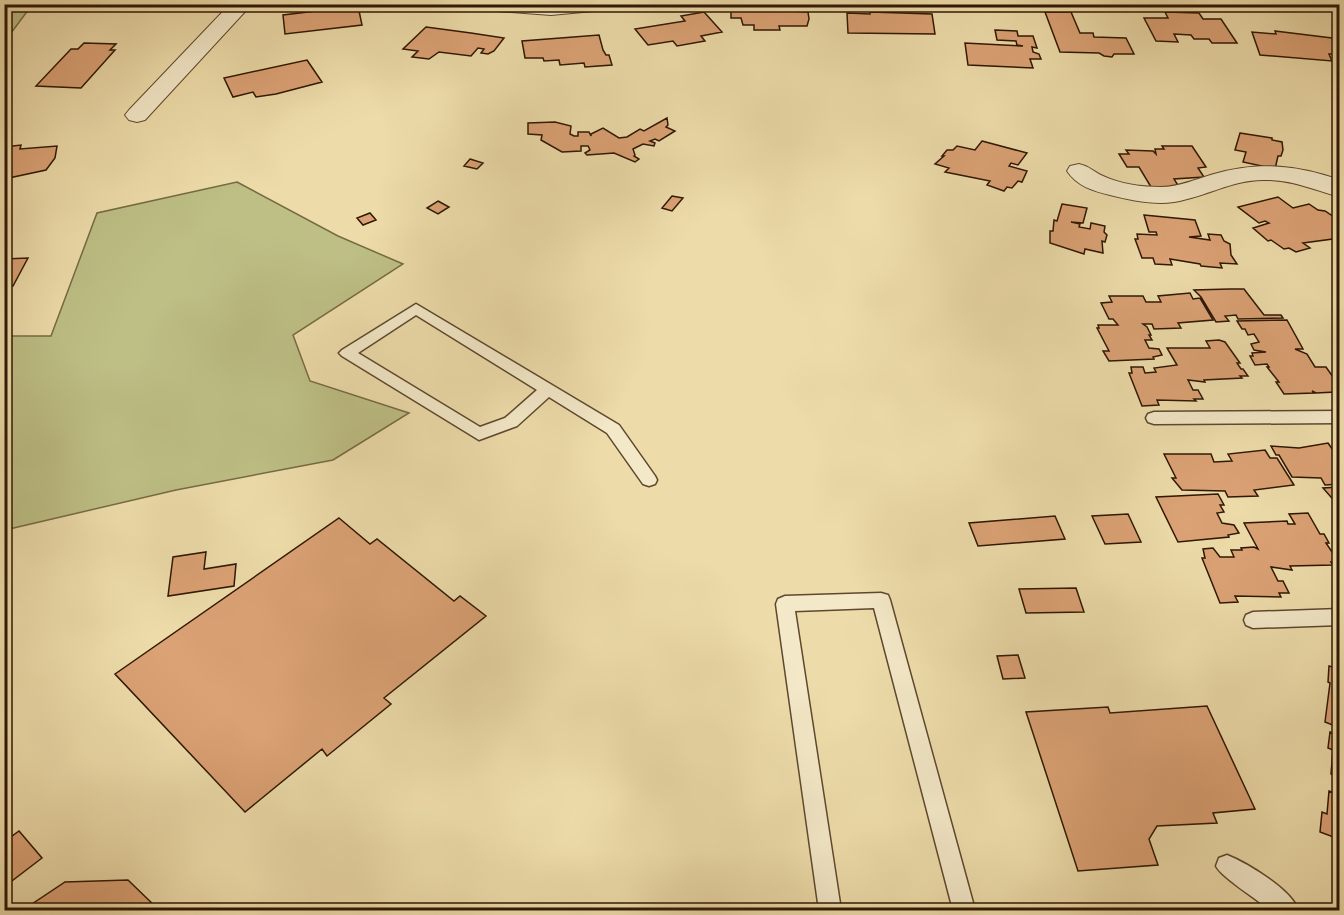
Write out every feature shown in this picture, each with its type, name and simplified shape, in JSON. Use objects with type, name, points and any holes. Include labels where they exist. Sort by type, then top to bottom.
[{"type":"street","points":[[137,115],[242,4]]},
{"type":"street","points":[[483,4],[551,9],[604,4]]},
{"type":"street","points":[[1079,171],[1090,180],[1131,193],[1178,194],[1194,186],[1250,172],[1283,172],[1308,177],[1340,189]]},
{"type":"lane","points":[[548,389],[511,422],[478,434],[347,353],[416,309],[548,389],[614,429],[649,480]]},
{"type":"lane","points":[[1154,418],[1340,417]]},
{"type":"lane","points":[[830,910],[785,604],[881,600],[964,910]]},
{"type":"lane","points":[[1252,620],[1340,617]]},
{"type":"lane","points":[[1227,866],[1260,887],[1287,910]]},
{"type":"green space","points":[[4,5],[32,5],[5,41]]},
{"type":"green space","points":[[237,182],[338,236],[403,264],[293,335],[310,381],[409,413],[333,460],[176,490],[5,530],[5,336],[51,336],[97,213]]},
{"type":"building","points":[[160,4],[199,4],[196,7],[181,6],[177,10],[157,9]]},
{"type":"building","points":[[358,6],[362,25],[285,34],[283,15]]},
{"type":"building","points":[[731,8],[808,12],[809,19],[807,26],[779,26],[780,30],[754,30],[754,25],[743,25],[741,18],[731,18]]},
{"type":"building","points":[[704,12],[722,32],[701,36],[705,41],[677,46],[673,41],[648,45],[635,29],[685,21],[681,16]]},
{"type":"building","points":[[870,12],[932,14],[935,34],[848,33],[847,13],[870,14]]},
{"type":"building","points":[[1045,12],[1071,12],[1080,33],[1093,33],[1094,37],[1126,38],[1134,54],[1114,54],[1112,57],[1099,53],[1060,52]]},
{"type":"building","points":[[1165,12],[1199,13],[1203,19],[1221,19],[1237,43],[1212,43],[1209,39],[1194,39],[1191,35],[1174,34],[1178,42],[1156,41],[1144,18],[1168,18]]},
{"type":"building","points":[[426,27],[504,38],[494,51],[488,54],[481,53],[484,49],[478,48],[471,56],[439,52],[429,59],[412,57],[418,51],[403,49]]},
{"type":"building","points":[[995,30],[1017,31],[1018,36],[1033,36],[1037,48],[1032,47],[1033,52],[1039,54],[1041,59],[1030,59],[1033,68],[968,65],[965,43],[1023,46],[1017,45],[1016,41],[997,40]]},
{"type":"building","points":[[1275,31],[1340,39],[1340,59],[1335,54],[1329,54],[1332,61],[1260,55],[1252,32],[1276,34]]},
{"type":"building","points":[[599,35],[603,50],[606,55],[609,55],[612,65],[585,67],[584,63],[560,65],[559,60],[544,61],[543,58],[525,58],[522,41]]},
{"type":"building","points":[[84,43],[116,44],[110,50],[115,50],[81,88],[36,86],[71,49],[78,49]]},
{"type":"building","points":[[307,60],[322,82],[276,94],[256,97],[253,92],[233,97],[224,78]]},
{"type":"building","points":[[667,118],[666,127],[675,131],[659,141],[655,139],[650,141],[655,143],[654,146],[643,144],[633,149],[634,156],[639,159],[635,162],[614,153],[587,155],[585,153],[590,150],[588,146],[581,146],[581,151],[562,152],[541,140],[542,135],[528,134],[528,123],[555,122],[571,126],[570,134],[574,136],[578,136],[578,132],[589,132],[591,136],[603,128],[619,138],[627,137],[640,129],[644,131]]},
{"type":"building","points":[[1240,133],[1272,138],[1272,140],[1282,142],[1283,150],[1281,156],[1278,156],[1275,169],[1243,162],[1246,152],[1235,150]]},
{"type":"building","points":[[982,141],[1027,153],[1018,165],[1011,163],[1009,166],[1027,171],[1022,182],[1018,181],[1012,188],[1007,187],[1004,191],[987,185],[990,181],[945,172],[949,168],[935,164],[947,150],[953,150],[957,146],[975,150]]},
{"type":"building","points":[[21,145],[20,149],[57,146],[55,158],[46,170],[4,179],[4,147]]},
{"type":"building","points":[[1162,146],[1192,146],[1206,167],[1198,168],[1204,177],[1174,179],[1179,187],[1151,187],[1139,167],[1127,167],[1119,154],[1129,154],[1126,150],[1153,151],[1156,154],[1155,149],[1164,149]]},
{"type":"building","points":[[470,159],[483,163],[477,169],[464,166]]},
{"type":"building","points":[[672,196],[683,198],[672,211],[662,208]]},
{"type":"building","points":[[1278,197],[1293,208],[1309,204],[1318,210],[1325,211],[1340,221],[1340,238],[1303,243],[1310,248],[1296,252],[1289,248],[1284,249],[1271,240],[1268,241],[1253,228],[1269,223],[1265,221],[1259,223],[1238,207]]},
{"type":"building","points":[[438,201],[449,207],[438,214],[427,208]]},
{"type":"building","points":[[1062,204],[1087,208],[1083,223],[1071,222],[1080,224],[1079,227],[1090,229],[1091,223],[1105,226],[1104,232],[1107,235],[1105,242],[1102,241],[1103,253],[1085,249],[1084,254],[1050,243],[1050,231],[1053,231],[1054,220],[1057,221]]},
{"type":"building","points":[[370,213],[376,220],[363,225],[357,218]]},
{"type":"building","points":[[1144,215],[1195,220],[1201,236],[1189,237],[1210,240],[1208,234],[1221,235],[1224,241],[1230,244],[1231,255],[1237,264],[1220,263],[1222,268],[1170,259],[1172,265],[1155,264],[1153,258],[1142,258],[1135,239],[1138,239],[1137,234],[1157,235],[1156,232],[1149,232]]},
{"type":"building","points":[[28,258],[13,286],[6,286],[4,289],[4,259]]},
{"type":"building","points":[[1244,289],[1264,315],[1281,315],[1283,318],[1238,319],[1236,315],[1225,316],[1229,321],[1216,322],[1201,297],[1194,290]]},
{"type":"building","points":[[1190,293],[1193,299],[1200,298],[1213,320],[1178,323],[1181,328],[1154,329],[1152,324],[1143,324],[1151,335],[1149,335],[1152,340],[1145,340],[1149,348],[1159,349],[1162,355],[1153,357],[1154,359],[1109,361],[1103,351],[1109,351],[1097,328],[1099,328],[1098,325],[1118,325],[1113,319],[1109,319],[1101,303],[1112,302],[1109,296],[1143,296],[1146,302],[1161,302],[1158,296]]},
{"type":"building","points":[[1287,320],[1303,349],[1295,349],[1307,354],[1315,367],[1326,367],[1340,389],[1333,389],[1335,392],[1316,393],[1312,391],[1314,393],[1284,394],[1267,364],[1255,365],[1250,356],[1253,356],[1252,353],[1266,352],[1254,350],[1251,344],[1259,342],[1254,334],[1248,335],[1237,321]]},
{"type":"building","points":[[1206,341],[1225,342],[1240,363],[1237,363],[1241,369],[1248,376],[1204,380],[1205,382],[1188,380],[1193,390],[1198,390],[1203,399],[1194,399],[1196,401],[1157,400],[1159,405],[1142,406],[1129,373],[1132,373],[1131,367],[1143,367],[1145,373],[1156,372],[1154,368],[1177,365],[1167,348],[1210,348]]},
{"type":"building","points":[[1328,443],[1340,460],[1340,484],[1325,485],[1321,478],[1292,477],[1271,446],[1299,448]]},
{"type":"building","points":[[1265,450],[1270,458],[1277,458],[1294,485],[1254,490],[1258,496],[1228,497],[1225,491],[1182,490],[1172,478],[1176,478],[1164,454],[1211,454],[1214,462],[1232,461],[1228,454]]},
{"type":"building","points":[[1340,487],[1340,505],[1338,505],[1323,488]]},
{"type":"building","points":[[1218,494],[1224,505],[1220,505],[1224,512],[1217,513],[1222,523],[1234,525],[1239,533],[1228,535],[1229,537],[1178,542],[1156,497]]},
{"type":"building","points":[[1308,513],[1320,534],[1324,534],[1329,543],[1326,543],[1332,552],[1335,552],[1340,562],[1331,562],[1333,565],[1290,566],[1292,570],[1271,567],[1278,581],[1283,581],[1289,593],[1279,593],[1281,597],[1235,596],[1238,602],[1220,603],[1202,558],[1205,558],[1203,549],[1213,548],[1220,557],[1234,557],[1231,550],[1254,547],[1258,549],[1244,523],[1287,521],[1288,524],[1295,524],[1289,514]]},
{"type":"building","points":[[1128,514],[1141,542],[1105,544],[1092,516]]},
{"type":"building","points":[[1055,516],[1065,539],[978,546],[969,523]]},
{"type":"building","points":[[339,518],[370,544],[377,539],[454,601],[460,596],[486,616],[384,698],[391,704],[327,756],[322,749],[245,812],[115,674]]},
{"type":"building","points":[[206,552],[204,569],[236,564],[234,586],[168,596],[173,557]]},
{"type":"building","points":[[1076,588],[1084,612],[1026,613],[1019,589]]},
{"type":"building","points":[[1018,655],[1025,678],[1003,679],[997,656]]},
{"type":"building","points":[[1329,666],[1340,669],[1340,728],[1325,722],[1330,683],[1328,682]]},
{"type":"building","points":[[1207,706],[1255,809],[1213,813],[1217,823],[1157,826],[1149,839],[1158,865],[1078,871],[1026,712],[1108,707],[1110,713]]},
{"type":"building","points":[[1330,732],[1340,735],[1340,777],[1331,774],[1333,750],[1328,748]]},
{"type":"building","points":[[1329,791],[1340,795],[1340,850],[1339,839],[1320,832],[1322,812],[1327,814]]},
{"type":"building","points":[[19,831],[42,858],[4,887],[4,842]]},
{"type":"building","points":[[128,880],[159,910],[23,910],[65,882]]}]
